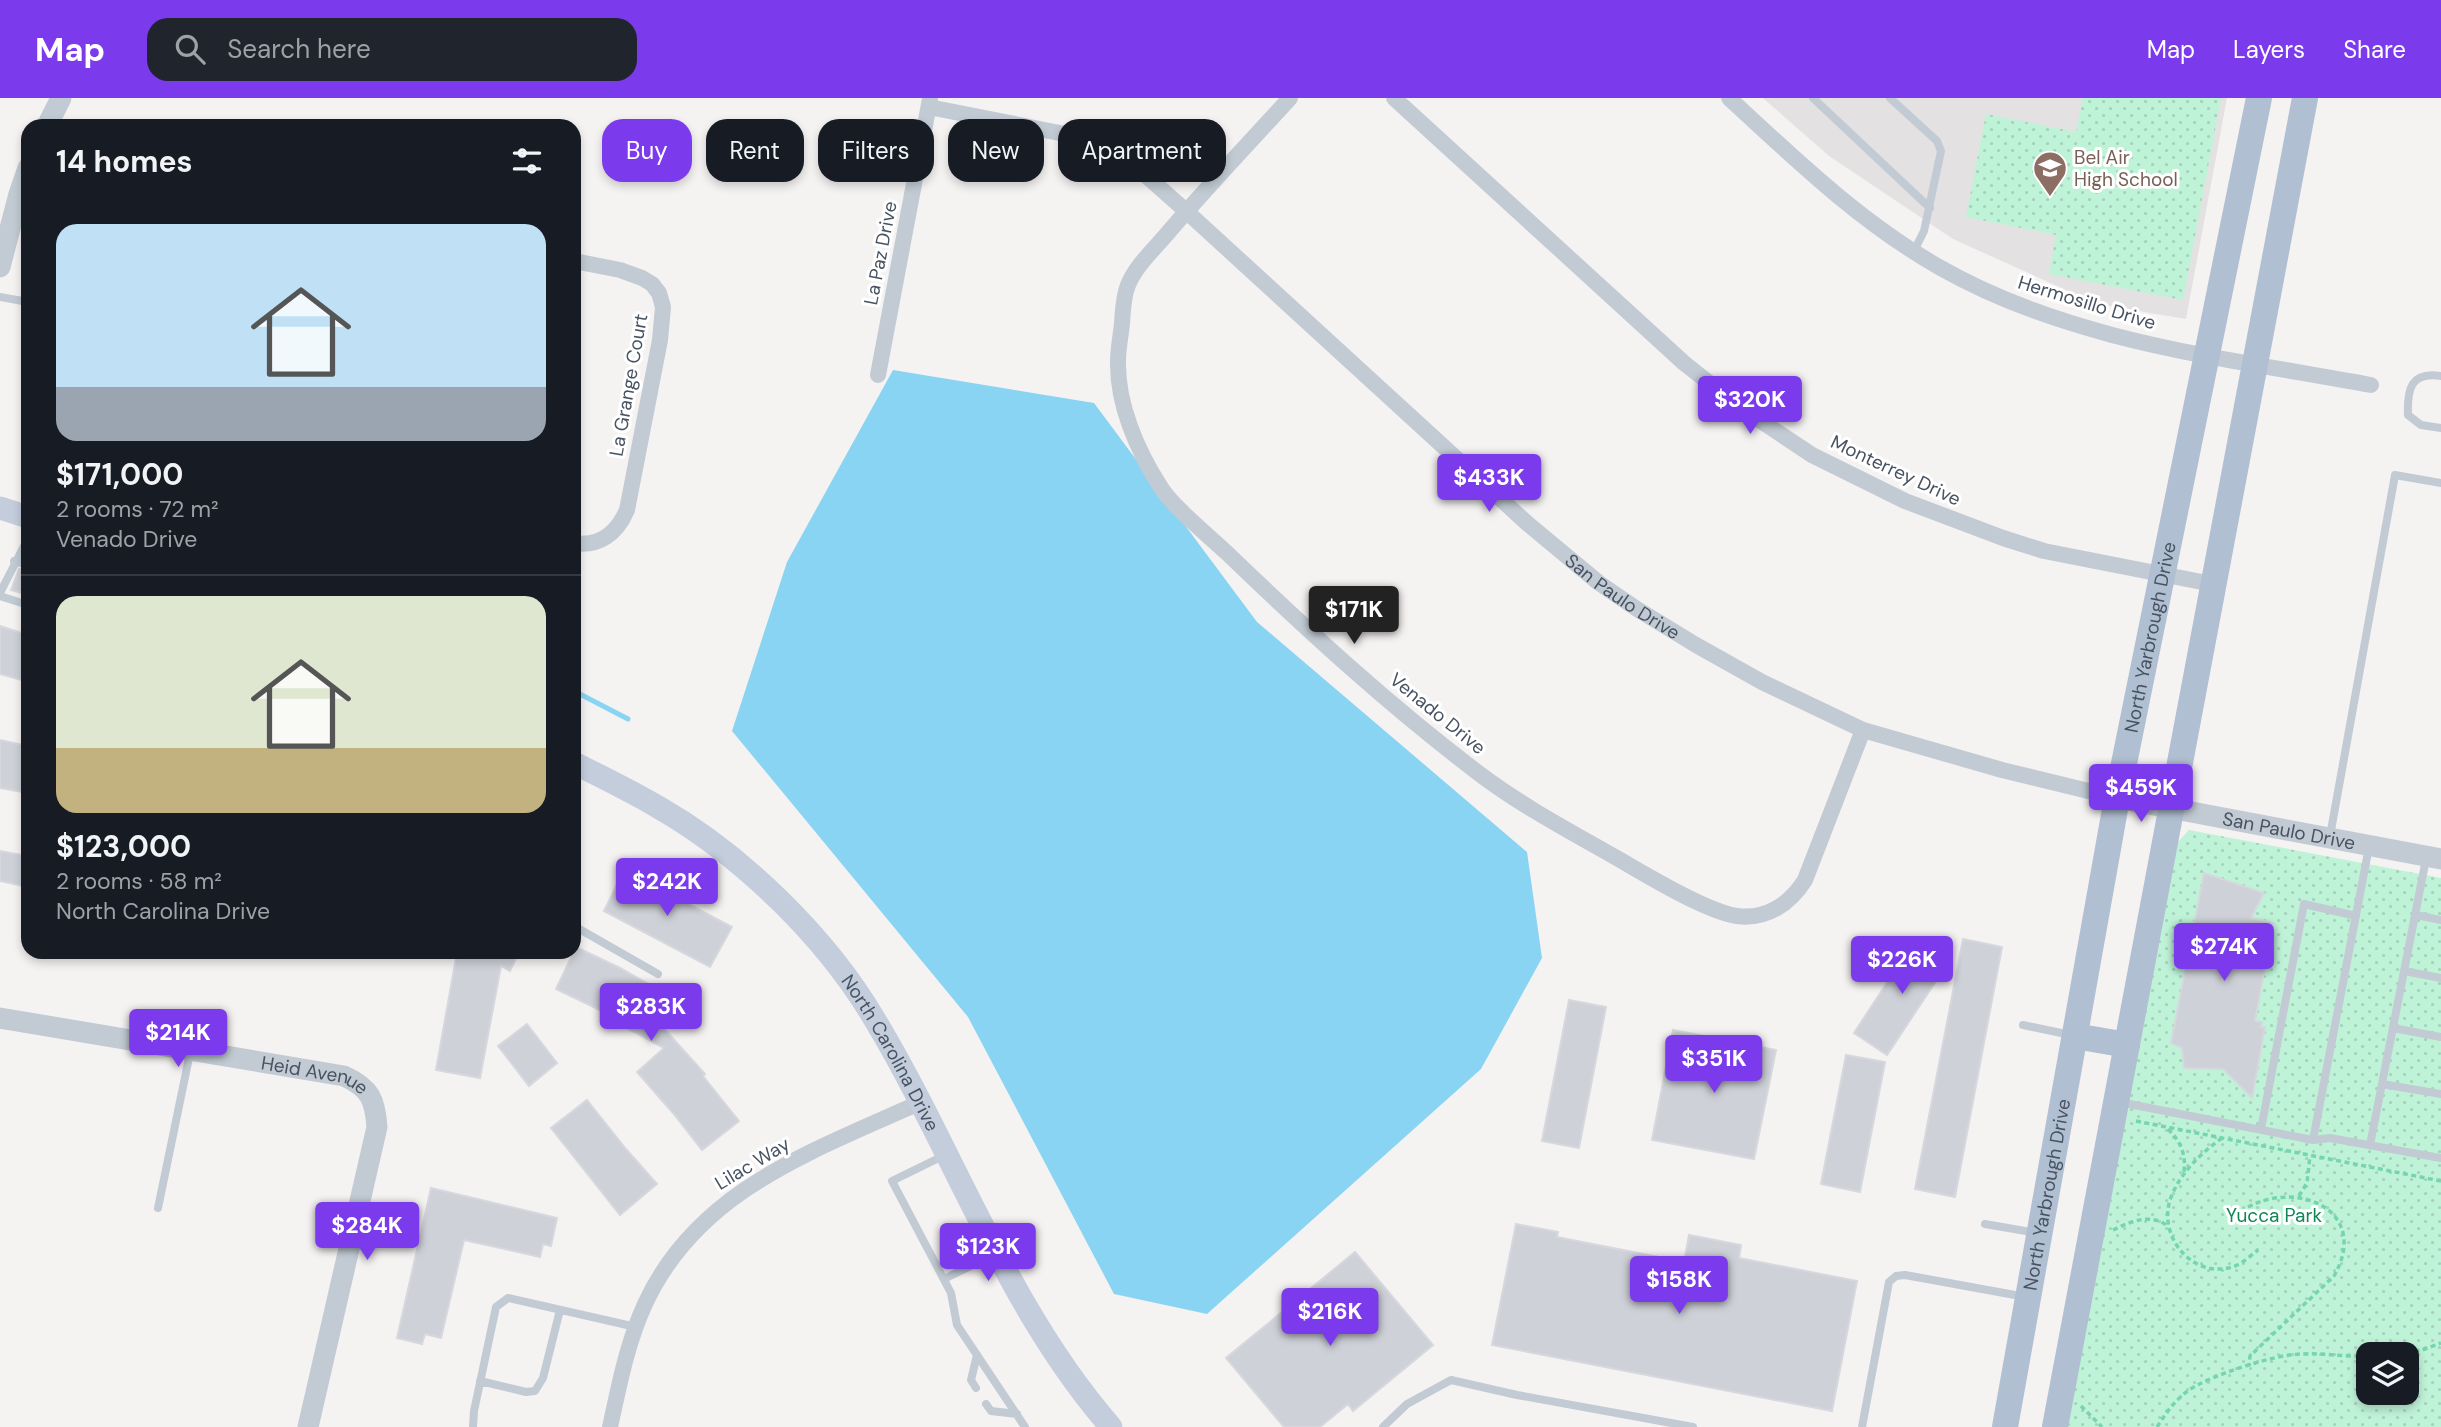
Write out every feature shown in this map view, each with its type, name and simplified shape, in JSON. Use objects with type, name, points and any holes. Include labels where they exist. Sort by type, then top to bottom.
[{"type":"main road","name":"North Yarbrough Drive","points":[[2006,1427],[2118,798],[2259,98]]},
{"type":"main road","points":[[2055,1427],[2305,98]]},
{"type":"main road","points":[[0,508],[21,515]]},
{"type":"main road","name":"North Carolina Drive","points":[[581,766],[660,808],[709,841],[754,878],[795,918],[837,966],[874,1018],[921,1102],[1032,1321],[1086,1399],[1111,1427]]},
{"type":"main road","points":[[2075,1036],[2127,1045]]},
{"type":"street","points":[[50,119],[61,98]]},
{"type":"street","name":"Venado Drive","points":[[1290,98],[1186,211],[1142,263],[1128,285],[1118,362],[1120,384],[1125,410],[1138,447],[1161,489],[1368,684],[1482,776],[1641,873],[1719,911],[1736,916],[1754,916],[1776,909],[1799,890],[1863,730]]},
{"type":"street","name":"Monterrey Drive","points":[[1394,98],[1684,363],[1737,405],[1812,455],[1905,501],[2003,538],[2044,551],[2212,584]]},
{"type":"street","name":"Hermosillo Drive","points":[[1729,98],[1832,193],[1885,233],[1938,267],[1997,296],[2048,317],[2106,334],[2208,356],[2371,385]]},
{"type":"street","name":"San Paulo Drive","points":[[930,102],[1090,139],[1110,148],[1133,164],[1186,211],[1476,478],[1599,583],[1696,645],[1795,699],[1863,730],[2002,770],[2118,798],[2434,857]]},
{"type":"street","name":"La Paz Drive","points":[[878,375],[930,102]]},
{"type":"street","points":[[0,267],[6,213],[21,183]]},
{"type":"street","name":"La Grange Court","points":[[581,262],[620,270],[642,278],[652,284],[659,293],[663,307],[660,340],[626,510],[621,524],[611,535],[592,543],[581,543]]},
{"type":"street","name":"Heid Avenue","points":[[0,1018],[344,1076],[356,1082],[372,1100],[376,1108],[377,1128],[308,1427]]},
{"type":"street","name":"Lilac Way","points":[[610,1427],[626,1356],[645,1304],[663,1272],[689,1237],[715,1211],[743,1189],[809,1153],[921,1102]]},
{"type":"lane","points":[[1813,98],[1930,208]]},
{"type":"lane","points":[[1890,98],[1937,141],[1941,151],[1924,231],[1914,251]]},
{"type":"lane","points":[[0,298],[21,301]]},
{"type":"lane","points":[[2441,376],[2430,374],[2418,377],[2412,383],[2408,405],[2408,415],[2415,422],[2441,428]]},
{"type":"lane","points":[[2329,838],[2395,475],[2441,483]]},
{"type":"lane","points":[[21,550],[0,595],[21,601]]},
{"type":"lane","points":[[15,561],[21,563]]},
{"type":"lane","points":[[2313,1140],[2369,845]]},
{"type":"lane","points":[[2370,1145],[2416,915],[2434,857]]},
{"type":"lane","points":[[2260,1129],[2304,904],[2356,916]]},
{"type":"lane","points":[[2416,915],[2441,920]]},
{"type":"lane","points":[[581,930],[658,974]]},
{"type":"lane","points":[[2404,971],[2441,978]]},
{"type":"lane","points":[[2023,1025],[2075,1036]]},
{"type":"lane","points":[[2393,1028],[2441,1037]]},
{"type":"lane","points":[[158,1208],[190,1050]]},
{"type":"lane","points":[[2382,1084],[2441,1094]]},
{"type":"lane","points":[[2114,1109],[2260,1129],[2313,1140],[2330,1138],[2441,1158]]},
{"type":"lane","points":[[947,1153],[892,1181],[951,1293],[957,1325],[1025,1427]]},
{"type":"lane","points":[[1985,1224],[2040,1234]]},
{"type":"lane","points":[[944,1279],[998,1252]]},
{"type":"lane","points":[[1861,1427],[1889,1282],[1896,1276],[1905,1275],[2029,1298]]},
{"type":"lane","points":[[473,1427],[496,1307],[502,1301],[508,1298],[636,1327]]},
{"type":"lane","points":[[480,1381],[526,1392],[535,1391],[543,1378],[560,1310]]},
{"type":"lane","points":[[976,1388],[971,1380],[977,1355]]},
{"type":"lane","points":[[1383,1427],[1407,1404],[1451,1380],[1517,1395],[1693,1427]]},
{"type":"lane","points":[[986,1404],[991,1411],[1017,1414]]},
{"type":"path","points":[[2114,1109],[2167,1128],[2441,1181]]},
{"type":"path","points":[[2167,1128],[2178,1138],[2183,1150],[2186,1160],[2184,1173]]},
{"type":"path","points":[[2222,1138],[2209,1147],[2184,1173],[2171,1199],[2168,1214],[2171,1240],[2198,1264],[2215,1269],[2236,1266],[2258,1250]]},
{"type":"path","points":[[2299,1196],[2307,1183],[2310,1156]]},
{"type":"path","points":[[2248,1207],[2265,1198],[2299,1196],[2320,1204],[2342,1226],[2342,1262],[2334,1276],[2250,1356],[2249,1366]]},
{"type":"path","points":[[2090,1242],[2132,1221],[2148,1218],[2160,1220],[2169,1227]]},
{"type":"path","points":[[2419,1349],[2441,1343]]},
{"type":"path","points":[[2157,1427],[2172,1405],[2188,1391],[2211,1379],[2286,1355],[2356,1356]]},
{"type":"shaded area","name":"Bel Air High School","points":[[1763,98],[2227,98],[2186,319],[2097,304],[1953,239],[1829,156]]},
{"type":"green space","points":[[2083,98],[2221,98],[2183,300],[2049,274],[2056,235],[1966,217],[1986,114],[2076,132]]},
{"type":"green space","name":"Yucca Park","points":[[2189,830],[2441,878],[2441,1427],[2066,1427],[2175,845]]},
{"type":"water","points":[[893,370],[1094,403],[1257,622],[1527,852],[1542,958],[1481,1069],[1207,1314],[1114,1294],[968,1017],[732,731],[787,562]]},
{"type":"building","points":[[19,569],[21,569],[21,593],[11,590]]},
{"type":"building","points":[[0,626],[21,633],[21,680],[0,674]]},
{"type":"building","points":[[0,740],[21,744],[21,792],[0,788]]},
{"type":"building","points":[[0,851],[21,855],[21,886],[0,881]]},
{"type":"building","points":[[625,868],[677,894],[675,897],[732,927],[710,967],[604,911]]},
{"type":"building","points":[[2204,873],[2264,893],[2251,918],[2273,923],[2255,1021],[2262,1022],[2261,1027],[2265,1027],[2252,1098],[2223,1069],[2184,1068],[2182,1048],[2171,1043]]},
{"type":"building","points":[[1917,937],[1950,960],[1887,1055],[1854,1033]]},
{"type":"building","points":[[1963,939],[2002,947],[1955,1197],[1915,1189]]},
{"type":"building","points":[[581,949],[671,997],[658,1022],[705,1074],[703,1076],[739,1121],[702,1150],[637,1072],[664,1048],[608,1018],[610,1015],[556,989],[570,959],[581,959]]},
{"type":"building","points":[[456,959],[516,959],[510,971],[501,966],[480,1078],[436,1070]]},
{"type":"building","points":[[1569,1000],[1606,1007],[1579,1148],[1542,1141]]},
{"type":"building","points":[[527,1024],[557,1063],[529,1086],[498,1046]]},
{"type":"building","points":[[1673,1030],[1776,1050],[1754,1159],[1652,1140]]},
{"type":"building","points":[[1846,1055],[1885,1062],[1860,1192],[1821,1184]]},
{"type":"building","points":[[587,1100],[657,1184],[620,1215],[551,1128]]},
{"type":"building","points":[[431,1188],[557,1218],[551,1246],[543,1244],[540,1257],[464,1240],[441,1338],[425,1334],[422,1344],[397,1338]]},
{"type":"building","points":[[1516,1224],[1558,1232],[1557,1237],[1684,1262],[1689,1235],[1741,1245],[1739,1258],[1857,1281],[1832,1411],[1492,1345]]},
{"type":"building","points":[[1355,1252],[1433,1345],[1353,1411],[1348,1404],[1320,1427],[1284,1427],[1226,1358]]},
{"type":"waterway","points":[[581,695],[628,719]]},
{"type":"place","name":"Bel Air High School","points":[[2050,198]]}]
